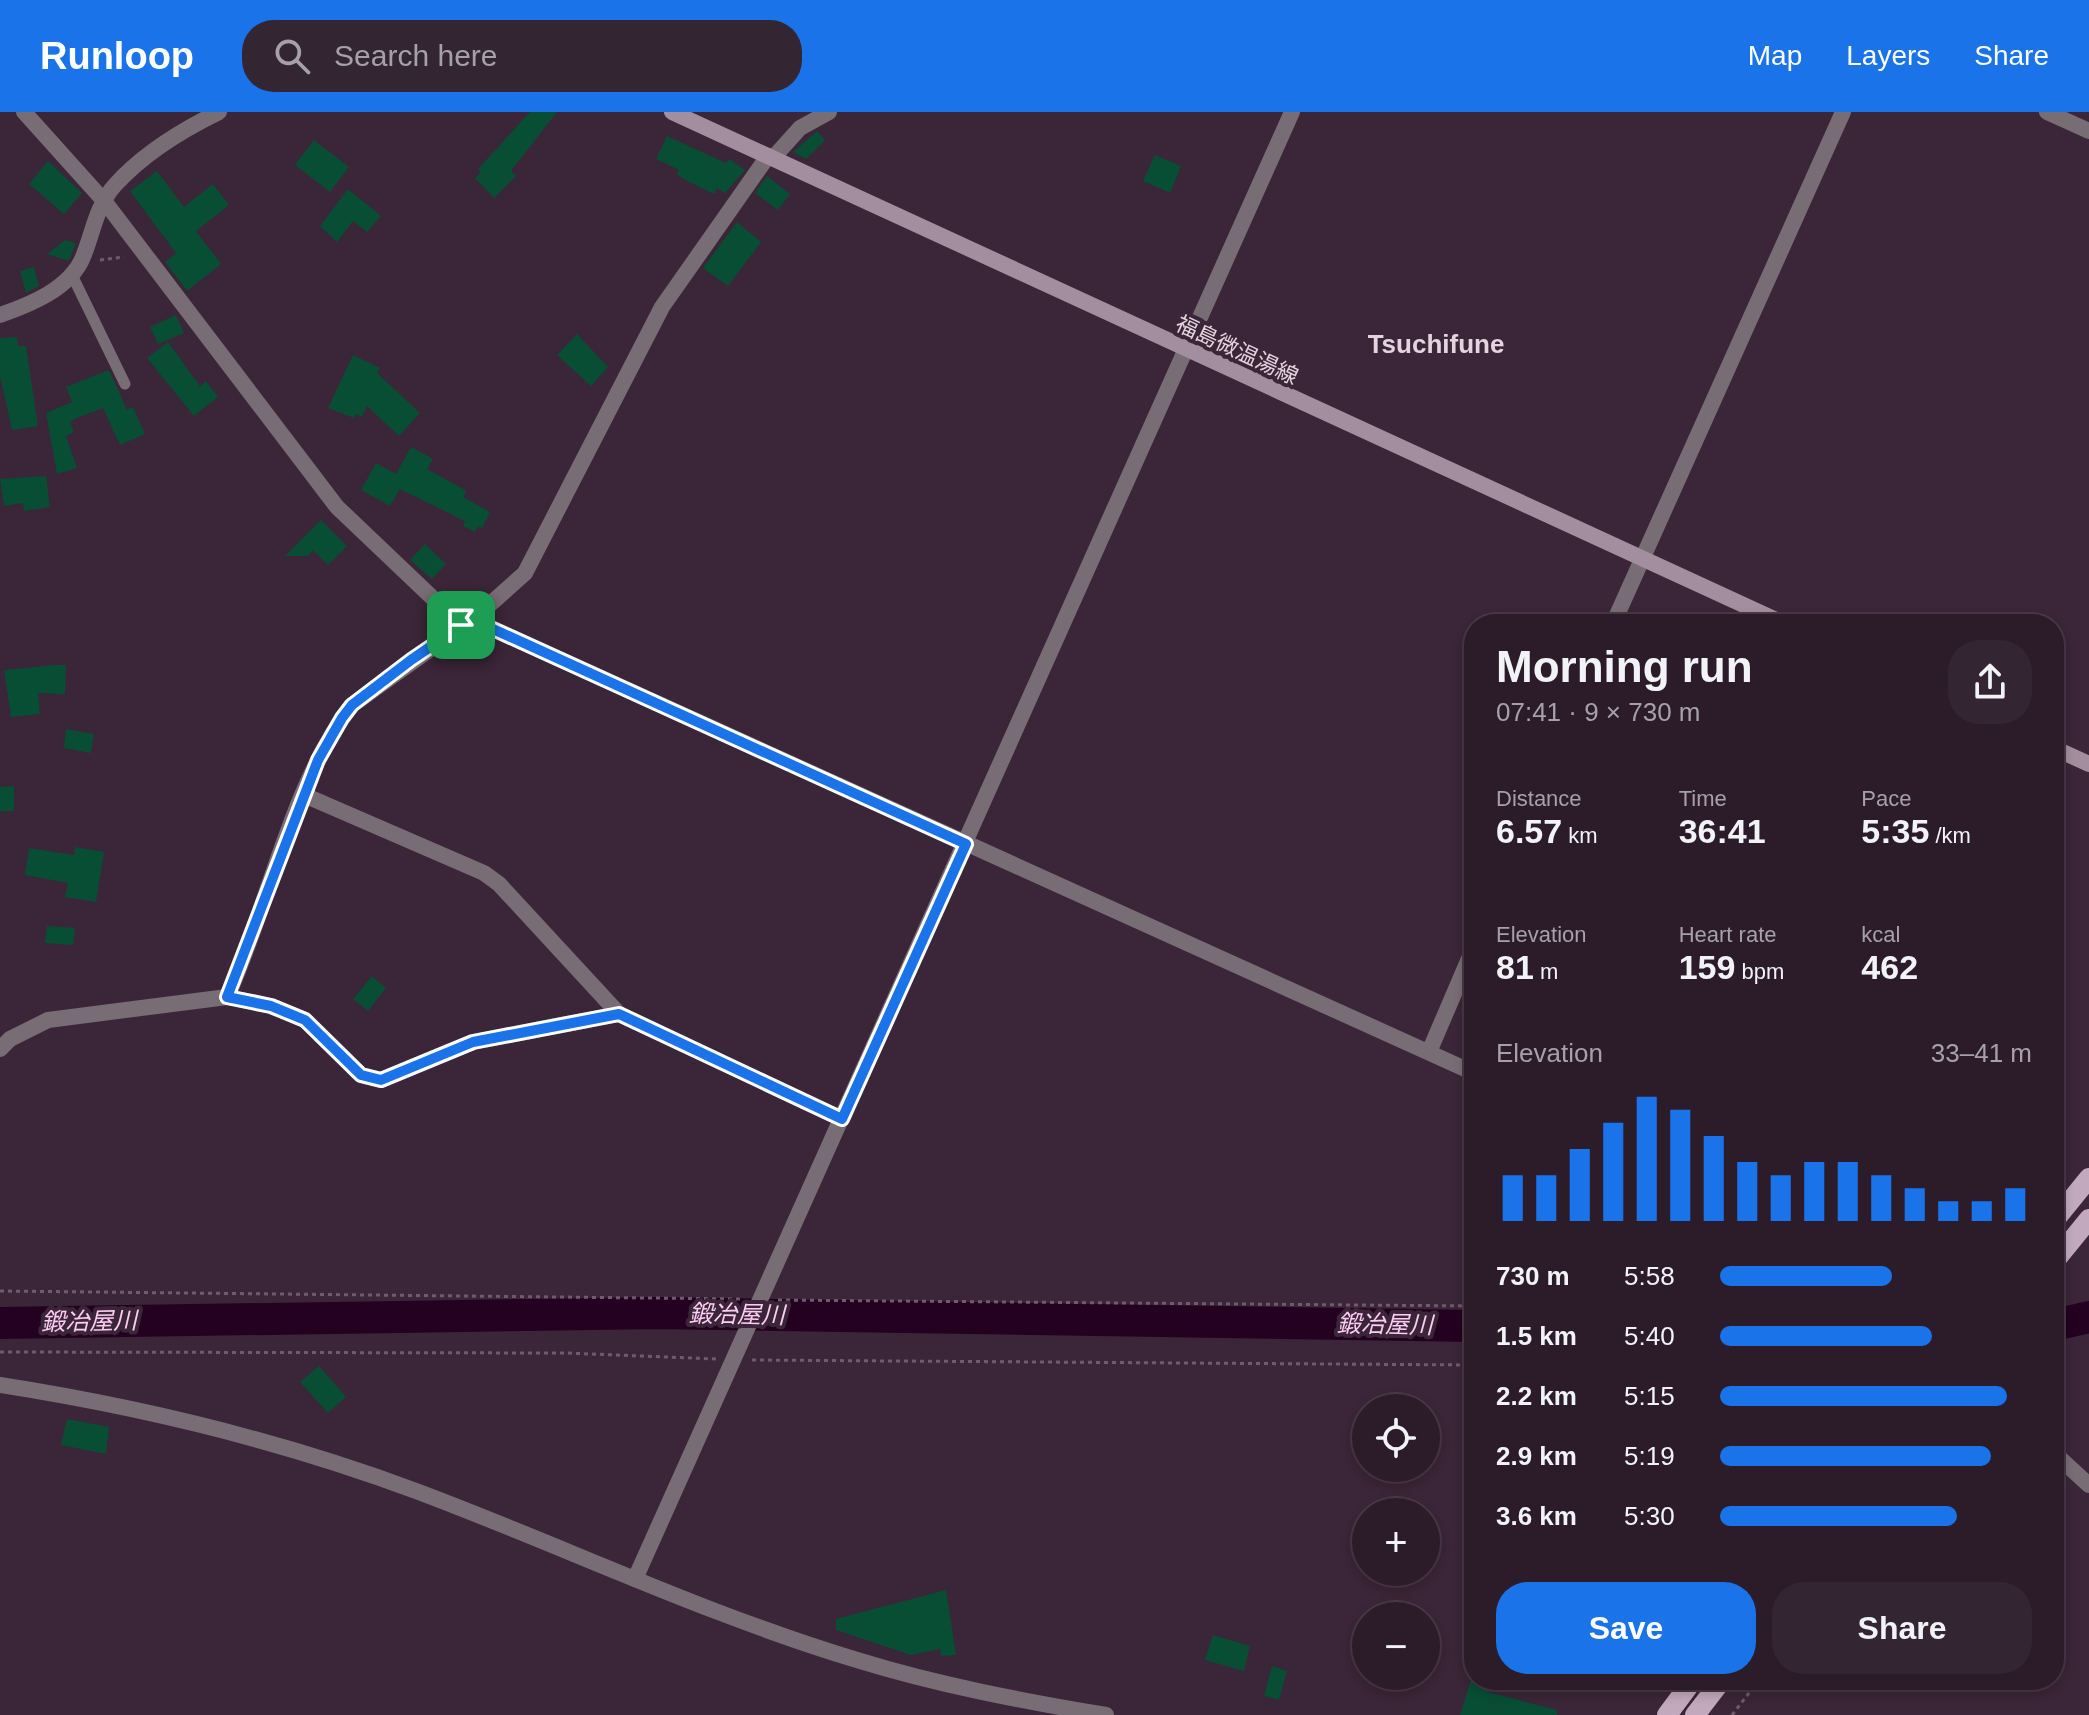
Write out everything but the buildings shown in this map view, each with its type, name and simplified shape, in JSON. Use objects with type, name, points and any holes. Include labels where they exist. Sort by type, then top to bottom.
[{"type":"main road","name":"福島微温湯線","points":[[672,112],[1763,614]]},
{"type":"main road","points":[[2064,753],[2089,764]]},
{"type":"main road","points":[[2064,1209],[2089,1178]]},
{"type":"main road","points":[[2064,1250],[2089,1219]]},
{"type":"main road","points":[[1667,1715],[1686,1690]]},
{"type":"main road","points":[[1695,1715],[1714,1690]]},
{"type":"street","points":[[24,112],[105,202],[337,507],[466,622],[1464,1068]]},
{"type":"street","points":[[0,315],[34,304],[76,268],[93,222],[113,187],[156,150],[219,112]]},
{"type":"street","points":[[227,997],[304,795],[325,747],[352,705],[518,581],[533,562],[662,307],[771,157],[800,128],[829,112]]},
{"type":"street","points":[[635,1579],[966,844],[1182,349],[1292,112]]},
{"type":"street","points":[[1617,614],[1843,112]]},
{"type":"street","points":[[2047,112],[2089,131]]},
{"type":"street","points":[[304,795],[460,861],[494,879],[619,1014],[842,1119]]},
{"type":"street","points":[[1429,1052],[1464,970]]},
{"type":"street","points":[[0,1049],[10,1039],[48,1020],[227,997],[271,1006],[305,1020],[361,1075],[381,1080],[473,1042],[619,1014]]},
{"type":"street","points":[[0,1385],[153,1413],[252,1438],[415,1491],[635,1579],[856,1660],[959,1686],[1106,1715]]},
{"type":"street","points":[[2064,1462],[2089,1485]]},
{"type":"lane","points":[[76,268],[125,384]]},
{"type":"path","points":[[76,268],[144,255]]},
{"type":"path","points":[[0,1291],[1464,1306]]},
{"type":"path","points":[[1732,1715],[1751,1690]]},
{"type":"waterway","name":"鍛冶屋川","points":[[0,1323],[659,1313],[1464,1326]]},
{"type":"waterway","name":"鍛冶屋川","points":[[2064,1323],[2089,1317]]},
{"type":"district","name":"Tsuchifune","points":[[1436,344]]},
{"type":"route","points":[[471,619],[966,844],[842,1119],[619,1014],[473,1042],[402,1074],[381,1080],[367,1079],[361,1075],[305,1020],[271,1006],[227,997],[318,760],[342,718],[352,705],[461,625],[471,619]]}]
